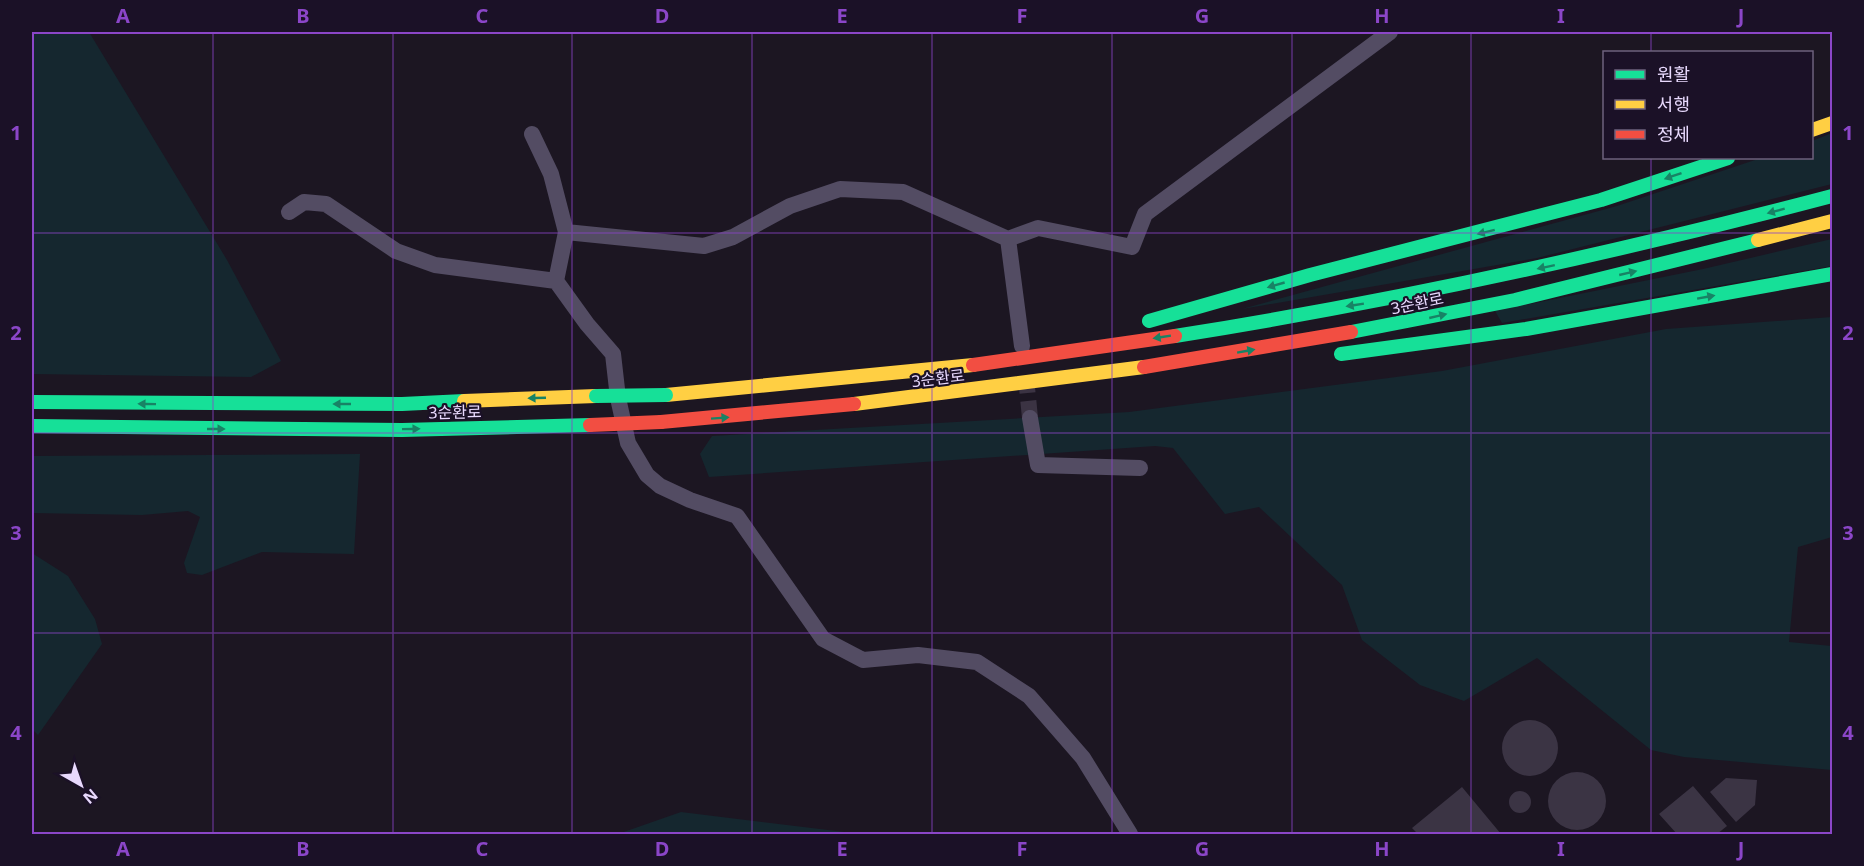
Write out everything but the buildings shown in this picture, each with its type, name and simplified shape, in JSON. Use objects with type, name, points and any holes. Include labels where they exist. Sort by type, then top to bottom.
[{"type":"highway","points":[[1813,130],[1833,123]]},
{"type":"highway","points":[[1017,353],[1128,327],[1310,275],[1601,200],[1725,159]]},
{"type":"highway","name":"3순환로","points":[[32,402],[402,404],[666,395],[1017,353],[1393,299],[1582,259],[1833,196]]},
{"type":"highway","name":"3순환로","points":[[32,426],[402,430],[662,423],[818,410],[1142,370],[1411,322],[1658,267],[1833,221]]},
{"type":"highway","points":[[1330,355],[1389,349],[1634,310],[1833,274]]},
{"type":"highway","points":[[899,400],[1260,362]]},
{"type":"street","points":[[566,232],[704,246],[733,237],[790,206],[840,189],[903,192],[1008,239],[1038,228],[1132,247],[1145,214],[1390,32]]},
{"type":"street","points":[[532,134],[551,174],[566,232],[556,281]]},
{"type":"street","points":[[289,212],[304,202],[326,204],[396,251],[435,265],[556,281],[587,324],[613,354],[618,398],[628,443],[647,475],[660,486],[690,500],[737,516],[823,639],[863,660],[918,655],[977,662],[1029,696],[1083,758],[1130,834]]},
{"type":"street","points":[[1008,239],[1017,353]]},
{"type":"street","points":[[1030,417],[1038,465],[1140,468]]},
{"type":"shaded area","points":[[32,32],[89,32],[227,260],[281,361],[251,377],[32,374]]},
{"type":"shaded area","points":[[1832,133],[1832,184],[1537,258],[1242,309],[1617,206],[1758,159],[1813,159],[1813,141]]},
{"type":"shaded area","points":[[1832,239],[1832,266],[1502,323],[1495,311],[1703,269]]},
{"type":"shaded area","points":[[1832,317],[1832,537],[1798,547],[1789,642],[1832,646],[1832,770],[1684,757],[1651,750],[1537,658],[1464,701],[1420,685],[1362,640],[1342,585],[1259,507],[1225,514],[1173,448],[1155,446],[709,477],[700,454],[712,436],[1129,412],[1442,371],[1666,329]]},
{"type":"shaded area","points":[[360,454],[354,554],[262,552],[202,575],[187,573],[184,563],[200,517],[188,511],[142,515],[32,513],[32,456]]},
{"type":"shaded area","points":[[32,553],[68,576],[95,619],[102,644],[38,735],[32,729]]},
{"type":"shaded area","points":[[681,812],[861,834],[618,834]]},
{"type":"tunnel","points":[[1026,377],[1030,418]]},
{"type":"traffic: fast","points":[[1149,321],[1310,275],[1601,200],[1725,159]]},
{"type":"traffic: fast","points":[[1175,336],[1340,307],[1505,274],[1669,237],[1832,196]]},
{"type":"traffic: fast","points":[[1351,332],[1515,300],[1758,240]]},
{"type":"traffic: fast","points":[[1341,354],[1526,329],[1832,274]]},
{"type":"traffic: fast","points":[[596,396],[666,395]]},
{"type":"traffic: fast","points":[[32,402],[402,404],[464,401]]},
{"type":"traffic: fast","points":[[32,426],[402,430],[590,425]]},
{"type":"traffic: slow","points":[[1813,130],[1832,123]]},
{"type":"traffic: slow","points":[[1758,240],[1832,221]]},
{"type":"traffic: slow","points":[[666,395],[973,365]]},
{"type":"traffic: slow","points":[[854,404],[1144,367]]},
{"type":"traffic: slow","points":[[464,401],[596,396]]},
{"type":"traffic: jam","points":[[1144,367],[1351,332]]},
{"type":"traffic: jam","points":[[973,365],[1175,336]]},
{"type":"traffic: jam","points":[[661,422],[854,404]]},
{"type":"traffic: jam","points":[[590,425],[661,422]]}]
